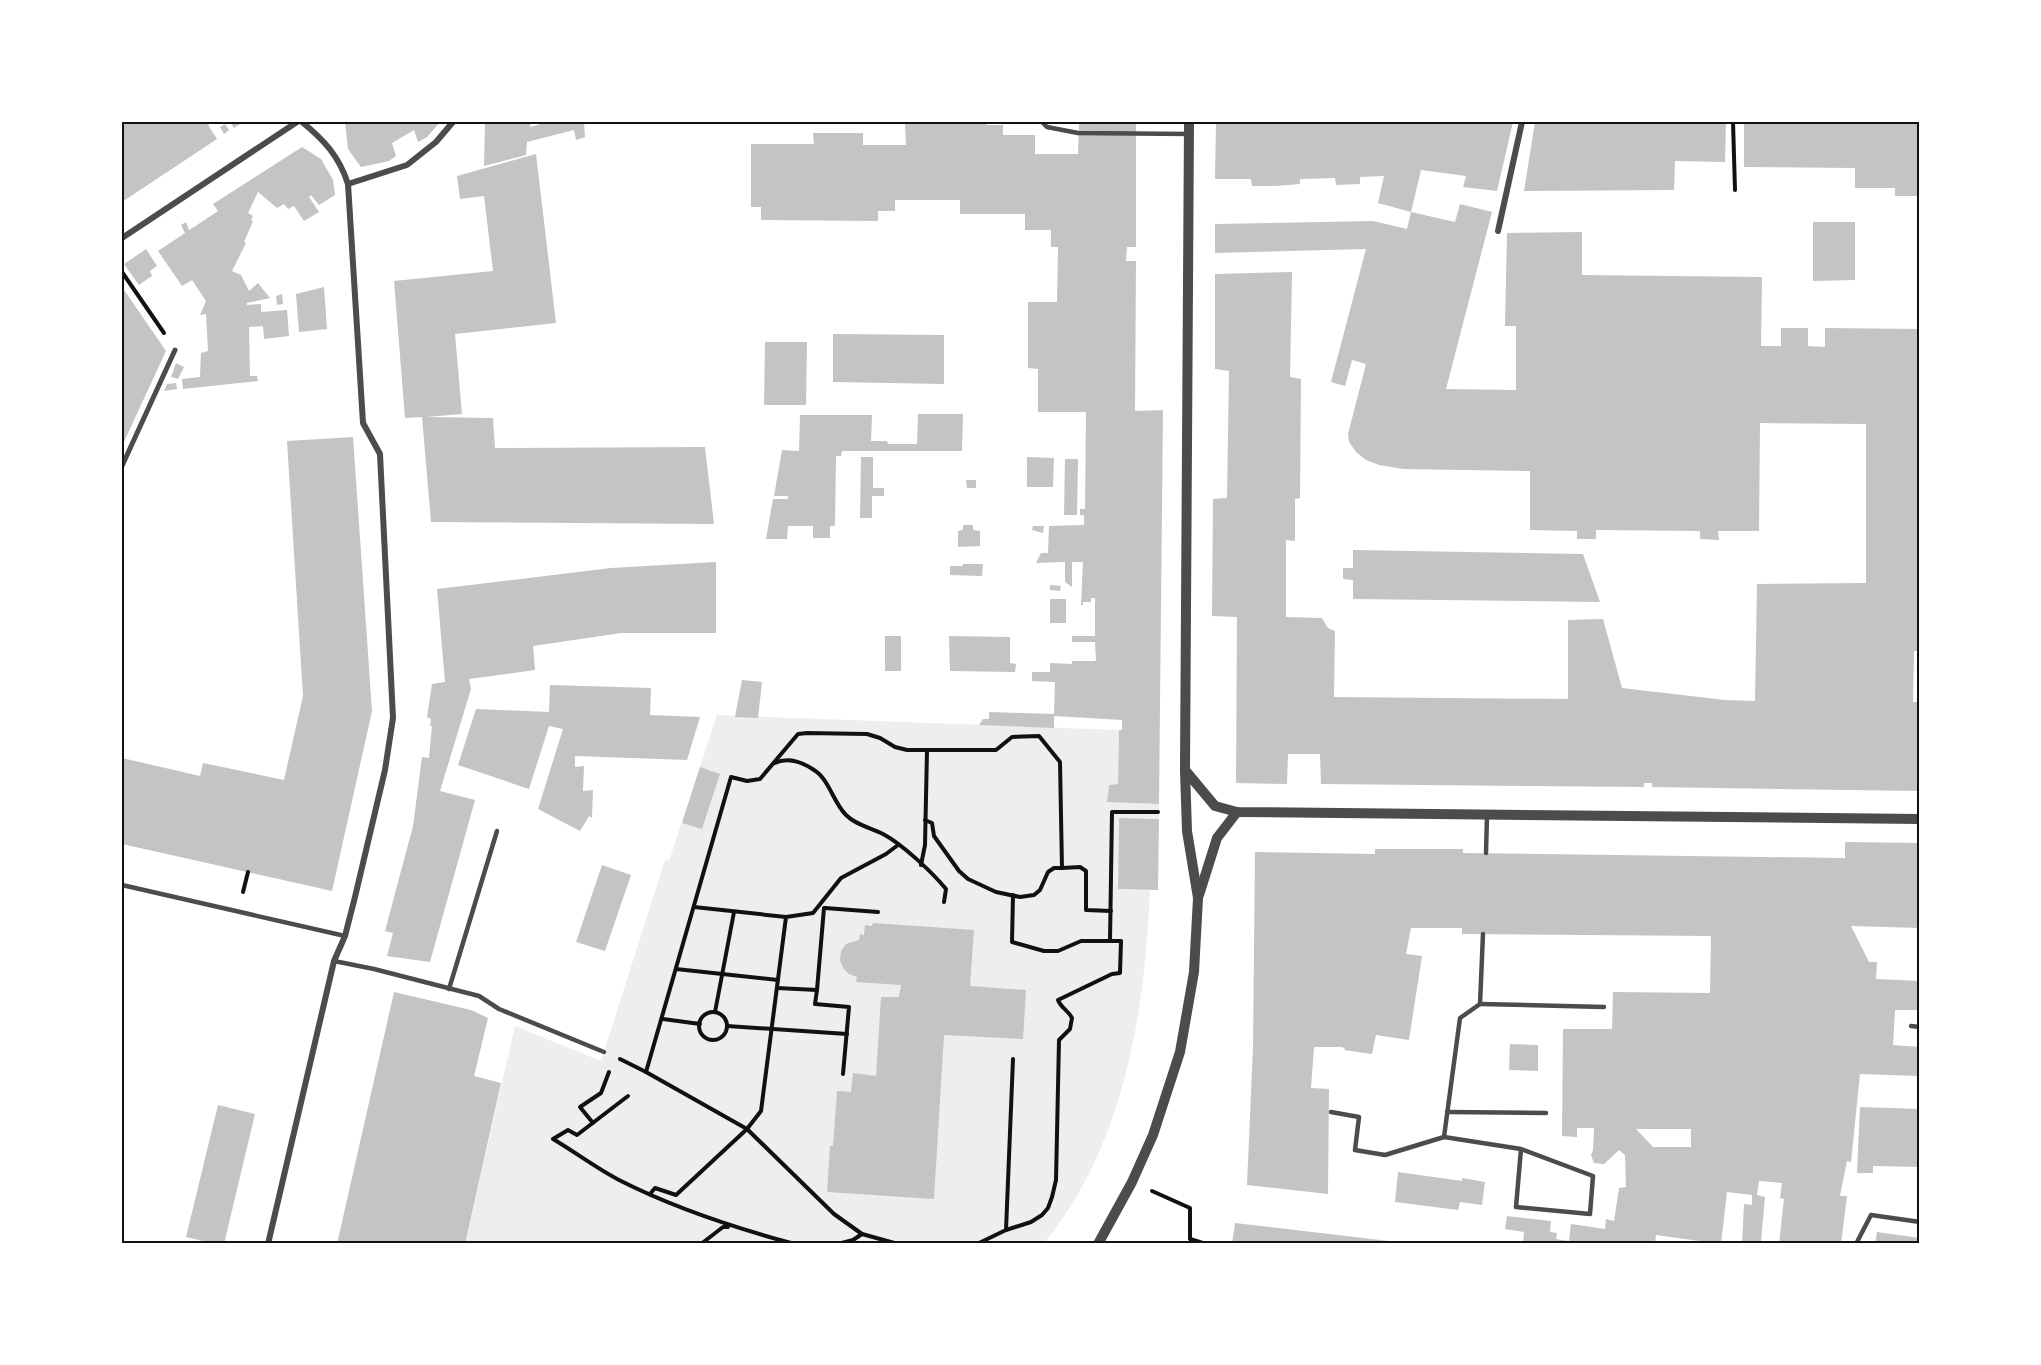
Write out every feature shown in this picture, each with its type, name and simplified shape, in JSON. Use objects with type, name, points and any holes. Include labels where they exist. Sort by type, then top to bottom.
[{"type":"street","points":[[122,238],[297,122]]},
{"type":"street","points":[[268,1244],[334,962],[345,936],[385,770],[393,718],[380,454],[363,423],[348,184],[344,170],[325,141],[302,122]]},
{"type":"street","points":[[348,184],[407,165],[436,142],[453,122]]},
{"type":"street","points":[[1098,1244],[1132,1182],[1153,1135],[1180,1052],[1194,972],[1198,898],[1186,831],[1185,770],[1189,122]]},
{"type":"street","points":[[1498,231],[1522,122]]},
{"type":"street","points":[[122,466],[175,350]]},
{"type":"street","points":[[1185,770],[1215,806],[1237,812],[1722,815],[1920,819]]},
{"type":"street","points":[[1198,898],[1217,838],[1237,812]]},
{"type":"lane","points":[[1042,122],[1047,127],[1078,133],[1189,134]]},
{"type":"lane","points":[[1486,853],[1487,815]]},
{"type":"lane","points":[[449,989],[497,831]]},
{"type":"lane","points":[[122,885],[345,936]]},
{"type":"lane","points":[[1480,1004],[1484,934]]},
{"type":"lane","points":[[334,962],[479,996],[499,1009],[604,1052]]},
{"type":"lane","points":[[1444,1137],[1460,1018],[1480,1004],[1604,1007]]},
{"type":"lane","points":[[1911,1026],[1920,1027]]},
{"type":"lane","points":[[1331,1112],[1359,1117],[1356,1150],[1385,1155],[1444,1137],[1521,1149],[1593,1176],[1590,1214],[1516,1207],[1521,1149]]},
{"type":"lane","points":[[1447,1112],[1546,1113]]},
{"type":"lane","points":[[1856,1244],[1871,1215],[1920,1222]]},
{"type":"path","points":[[1734,122],[1735,190]]},
{"type":"path","points":[[122,272],[175,350]]},
{"type":"path","points":[[646,1072],[731,777],[754,781],[760,778],[797,735],[807,733],[867,734],[906,750],[996,750],[1012,737],[1039,736],[1060,762],[1062,868]]},
{"type":"path","points":[[921,864],[925,845],[927,750]]},
{"type":"path","points":[[771,765],[784,760],[793,760],[816,771],[847,816],[859,825],[882,833],[921,864],[946,889],[944,902]]},
{"type":"path","points":[[1110,941],[1112,812],[1158,812]]},
{"type":"path","points":[[925,820],[932,823],[934,836],[963,875],[996,892],[1025,897],[1034,896],[1040,890],[1048,872],[1054,868],[1076,867],[1086,871],[1086,910],[1111,911]]},
{"type":"path","points":[[694,907],[786,917],[813,913],[841,878],[898,845]]},
{"type":"path","points":[[977,1244],[1006,1230],[1031,1222],[1048,1208],[1056,1180],[1059,1040],[1070,1029],[1072,1018],[1070,1013],[1061,1008],[1058,1000],[1112,974],[1120,973],[1121,941],[1081,941],[1058,951],[1012,942],[1013,895]]},
{"type":"path","points":[[818,908],[878,912]]},
{"type":"path","points":[[824,908],[815,1004],[849,1007],[843,1074]]},
{"type":"path","points":[[714,1012],[734,912]]},
{"type":"path","points":[[650,1194],[655,1188],[676,1195],[747,1129],[761,1111],[786,917]]},
{"type":"path","points":[[676,969],[778,980]]},
{"type":"path","points":[[777,988],[817,990]]},
{"type":"path","points":[[714,1012],[726,1019],[727,1026],[723,1035],[710,1039],[702,1034],[700,1024],[706,1014],[714,1012]]},
{"type":"path","points":[[663,1019],[700,1024]]},
{"type":"path","points":[[727,1026],[846,1035]]},
{"type":"path","points":[[604,1052],[646,1072],[747,1129],[834,1214],[862,1234],[898,1244]]},
{"type":"path","points":[[593,1123],[580,1107],[601,1093],[614,1057]]},
{"type":"path","points":[[1006,1230],[1013,1059]]},
{"type":"path","points":[[628,1096],[577,1135],[568,1130],[553,1139],[619,1179],[650,1194],[731,1226],[791,1243]]},
{"type":"path","points":[[1132,1182],[1190,1208],[1190,1239],[1206,1244]]},
{"type":"path","points":[[701,1244],[723,1227],[731,1226]]},
{"type":"path","points":[[838,1244],[853,1240],[862,1234]]},
{"type":"path","points":[[755,1244],[810,1244]]},
{"type":"shaded area","points":[[717,715],[1119,730],[1118,784],[1109,785],[1107,802],[1159,804],[1159,819],[1119,818],[1118,889],[1150,890],[1143,983],[1125,1076],[1111,1121],[1094,1164],[1071,1205],[1044,1243],[465,1244],[515,1026],[601,1061],[665,860],[669,861]]},
{"type":"building","points":[[122,122],[213,122],[208,125],[217,139],[122,202]]},
{"type":"building","points":[[230,122],[243,122],[234,128]]},
{"type":"building","points":[[345,122],[440,122],[427,137],[418,142],[414,130],[392,143],[396,156],[389,161],[361,167],[348,149]]},
{"type":"building","points":[[485,122],[531,122],[530,127],[548,122],[584,122],[585,137],[576,140],[574,130],[527,142],[526,155],[484,166]]},
{"type":"building","points":[[938,122],[987,122],[987,125],[1003,125],[1003,135],[1035,135],[1035,154],[1078,154],[1079,122],[1136,122],[1136,247],[1127,247],[1126,261],[1136,261],[1135,411],[1163,410],[1159,804],[1107,802],[1109,785],[1118,784],[1119,730],[1122,730],[1122,720],[1054,716],[1054,728],[979,725],[983,719],[989,719],[989,712],[1054,714],[1055,682],[1032,681],[1032,672],[1050,672],[1050,663],[1072,664],[1072,661],[1096,661],[1095,642],[1072,642],[1072,636],[1095,636],[1095,598],[1081,605],[1083,562],[1072,562],[1072,587],[1065,582],[1065,562],[1036,563],[1041,553],[1048,553],[1049,526],[1084,525],[1084,515],[1080,515],[1080,509],[1085,509],[1086,412],[1038,412],[1038,369],[1028,368],[1028,302],[1057,302],[1058,247],[1051,247],[1051,230],[1025,230],[1025,214],[960,214],[960,200],[895,200],[895,211],[878,211],[878,221],[761,220],[761,207],[751,207],[751,144],[814,144],[813,133],[863,133],[863,145],[906,145],[905,124],[938,124]]},
{"type":"building","points":[[1216,122],[1513,122],[1497,191],[1463,187],[1466,176],[1421,170],[1411,212],[1378,203],[1384,176],[1360,177],[1360,184],[1336,185],[1335,178],[1300,179],[1300,184],[1276,186],[1252,186],[1251,179],[1215,179]]},
{"type":"building","points":[[1535,122],[1726,122],[1725,162],[1675,161],[1674,190],[1524,191]]},
{"type":"building","points":[[1744,122],[1920,122],[1920,196],[1895,196],[1895,188],[1855,188],[1855,168],[1744,167]]},
{"type":"building","points":[[225,124],[229,130],[224,134],[220,127]]},
{"type":"building","points":[[302,147],[321,159],[333,180],[335,195],[319,205],[311,195],[309,197],[319,212],[304,221],[294,206],[288,209],[284,204],[277,208],[258,192],[248,213],[253,216],[251,221],[253,221],[244,242],[246,243],[232,271],[241,275],[249,291],[258,283],[270,298],[247,303],[247,305],[261,304],[261,312],[287,310],[289,336],[264,339],[263,326],[249,327],[250,376],[257,376],[258,381],[183,389],[182,379],[200,377],[201,353],[208,351],[206,314],[200,315],[206,301],[192,280],[182,286],[158,251],[185,233],[181,225],[186,222],[189,230],[194,227],[218,211],[213,204]]},
{"type":"building","points":[[536,154],[556,323],[455,334],[462,414],[426,417],[493,418],[495,448],[705,447],[714,524],[431,522],[422,417],[405,418],[394,281],[493,271],[484,196],[460,199],[457,176]]},
{"type":"building","points":[[1460,204],[1492,212],[1446,389],[1516,390],[1516,326],[1505,326],[1507,233],[1582,232],[1582,275],[1762,277],[1761,346],[1781,346],[1781,328],[1808,328],[1808,346],[1825,347],[1825,328],[1920,329],[1920,651],[1914,651],[1913,702],[1920,702],[1920,791],[1652,787],[1652,783],[1644,783],[1644,787],[1321,784],[1320,754],[1288,754],[1287,784],[1236,783],[1237,617],[1212,616],[1213,499],[1227,498],[1229,371],[1215,369],[1215,274],[1292,272],[1290,377],[1301,379],[1300,498],[1295,499],[1295,541],[1286,540],[1286,617],[1322,618],[1328,628],[1335,631],[1334,697],[1568,699],[1568,620],[1603,619],[1622,688],[1725,700],[1755,701],[1757,584],[1866,583],[1866,424],[1760,423],[1759,531],[1718,531],[1719,540],[1700,539],[1700,531],[1596,530],[1596,539],[1577,539],[1577,531],[1530,530],[1530,471],[1403,469],[1379,465],[1366,460],[1356,452],[1349,442],[1348,434],[1366,364],[1352,360],[1345,386],[1331,382],[1366,249],[1215,253],[1215,224],[1373,221],[1407,229],[1411,212],[1455,222]]},
{"type":"building","points":[[1813,222],[1855,222],[1855,280],[1813,281]]},
{"type":"building","points":[[146,249],[157,266],[150,271],[152,276],[139,285],[124,264]]},
{"type":"building","points":[[122,287],[166,351],[122,446]]},
{"type":"building","points":[[324,287],[327,329],[299,332],[296,294]]},
{"type":"building","points":[[282,294],[283,304],[277,305],[276,296]]},
{"type":"building","points":[[833,334],[944,335],[944,384],[833,382]]},
{"type":"building","points":[[765,342],[807,342],[806,405],[764,405]]},
{"type":"building","points":[[176,363],[184,367],[178,379],[171,377]]},
{"type":"building","points":[[176,383],[177,389],[164,391],[167,384]]},
{"type":"building","points":[[918,414],[963,414],[962,451],[842,451],[841,456],[836,456],[835,526],[830,526],[830,538],[813,538],[813,526],[788,526],[787,539],[766,539],[773,499],[788,499],[788,496],[774,496],[782,450],[799,451],[800,415],[872,415],[871,441],[887,441],[888,444],[917,444]]},
{"type":"building","points":[[353,437],[372,711],[332,891],[122,844],[122,758],[200,776],[203,763],[284,780],[303,696],[287,441]]},
{"type":"building","points":[[861,457],[873,457],[873,488],[884,488],[884,496],[872,496],[872,518],[860,518]]},
{"type":"building","points":[[1027,457],[1054,458],[1053,487],[1027,487]]},
{"type":"building","points":[[1065,459],[1078,459],[1077,515],[1064,515]]},
{"type":"building","points":[[966,480],[976,480],[976,488],[967,488]]},
{"type":"building","points":[[963,525],[973,525],[973,530],[980,531],[980,546],[958,547],[958,531],[963,530]]},
{"type":"building","points":[[1033,526],[1044,526],[1043,533],[1032,530]]},
{"type":"building","points":[[1353,550],[1583,554],[1600,602],[1353,599],[1353,580],[1343,579],[1343,568],[1353,568]]},
{"type":"building","points":[[716,562],[716,633],[621,633],[533,646],[535,670],[469,679],[471,689],[440,791],[475,800],[430,962],[387,956],[393,933],[385,931],[413,826],[422,757],[429,758],[432,726],[430,726],[431,719],[427,717],[432,684],[445,682],[437,589],[611,568]]},
{"type":"building","points":[[963,564],[983,564],[982,576],[950,575],[950,566],[963,566]]},
{"type":"building","points":[[1050,585],[1061,586],[1060,591],[1050,590]]},
{"type":"building","points":[[1050,599],[1066,599],[1066,623],[1050,623]]},
{"type":"building","points":[[885,636],[901,636],[901,671],[885,671]]},
{"type":"building","points":[[949,636],[1010,637],[1010,663],[1016,664],[1015,672],[950,671]]},
{"type":"building","points":[[742,680],[762,682],[758,718],[735,717]]},
{"type":"building","points":[[550,685],[651,688],[650,715],[700,717],[687,760],[575,756],[575,767],[584,766],[583,791],[593,790],[592,818],[589,816],[580,831],[538,809],[563,729],[549,726],[529,789],[458,765],[476,709],[549,712]]},
{"type":"building","points":[[700,767],[720,774],[702,829],[682,823]]},
{"type":"building","points":[[1119,818],[1159,819],[1158,890],[1118,889]]},
{"type":"building","points":[[1845,842],[1920,843],[1920,928],[1851,926],[1869,962],[1877,962],[1876,979],[1920,981],[1920,1010],[1895,1010],[1893,1045],[1920,1047],[1920,1076],[1860,1074],[1851,1162],[1847,1161],[1840,1196],[1847,1196],[1841,1244],[1779,1244],[1784,1199],[1780,1198],[1782,1183],[1759,1181],[1757,1195],[1765,1197],[1761,1241],[1772,1244],[1742,1244],[1744,1204],[1752,1205],[1752,1195],[1727,1192],[1721,1244],[1656,1235],[1655,1244],[1523,1244],[1524,1232],[1505,1229],[1507,1216],[1551,1221],[1550,1232],[1557,1233],[1556,1239],[1569,1241],[1571,1224],[1605,1229],[1606,1219],[1614,1221],[1619,1188],[1626,1187],[1625,1155],[1619,1150],[1604,1164],[1594,1163],[1591,1155],[1594,1128],[1577,1128],[1577,1137],[1562,1136],[1563,1029],[1612,1029],[1613,992],[1710,993],[1711,936],[1462,934],[1462,928],[1411,928],[1406,954],[1422,956],[1409,1040],[1376,1035],[1372,1054],[1344,1050],[1345,1048],[1341,1047],[1314,1047],[1311,1088],[1329,1089],[1328,1194],[1247,1185],[1253,1047],[1255,852],[1375,854],[1375,849],[1463,849],[1463,853],[1845,858]],"holes":[[[1636,1129],[1691,1129],[1691,1147],[1653,1147]]]},
{"type":"building","points":[[602,865],[631,875],[605,951],[576,942]]},
{"type":"building","points":[[873,923],[974,930],[970,986],[1026,990],[1023,1039],[944,1035],[934,1199],[827,1192],[837,1091],[851,1092],[853,1073],[876,1076],[881,997],[899,997],[901,985],[856,982],[857,977],[849,974],[843,968],[840,960],[841,951],[846,944],[859,940],[860,934],[864,935],[865,925],[872,926]]},
{"type":"building","points":[[394,992],[471,1010],[488,1018],[474,1076],[501,1083],[465,1244],[337,1244]]},
{"type":"building","points":[[1510,1044],[1538,1045],[1538,1071],[1509,1070]]},
{"type":"building","points":[[218,1105],[255,1114],[224,1244],[186,1237]]},
{"type":"building","points":[[1860,1107],[1920,1109],[1920,1167],[1873,1166],[1873,1173],[1857,1173]]},
{"type":"building","points":[[1398,1172],[1485,1182],[1482,1205],[1460,1202],[1458,1210],[1395,1202]]},
{"type":"building","points":[[1235,1223],[1397,1242],[1396,1244],[1232,1244]]},
{"type":"building","points":[[1877,1232],[1920,1238],[1920,1244],[1875,1244]]}]
